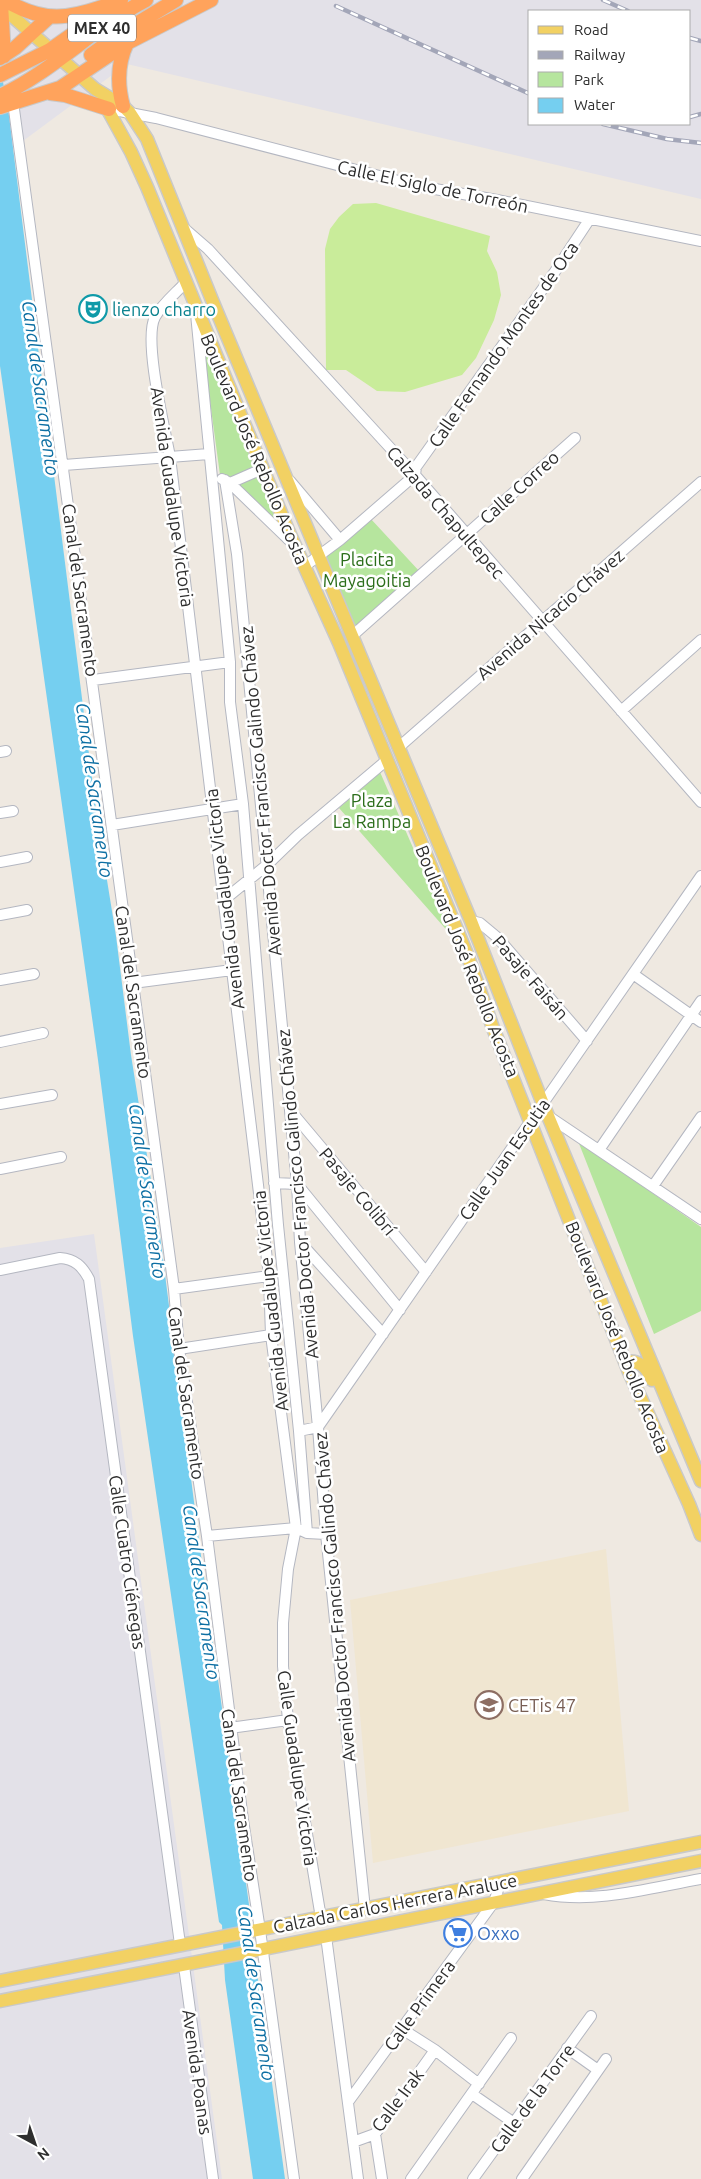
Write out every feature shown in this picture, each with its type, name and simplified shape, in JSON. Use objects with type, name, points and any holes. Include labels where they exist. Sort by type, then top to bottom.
[{"type":"highway","points":[[2,57],[6,5],[48,18],[84,12],[121,0]]},
{"type":"highway","name":"MEX 40","points":[[0,75],[50,50],[121,0]]},
{"type":"highway","name":"MEX 40","points":[[0,96],[31,79],[123,13],[146,0]]},
{"type":"highway","points":[[0,107],[60,88],[122,32],[176,0]]},
{"type":"highway","points":[[76,72],[126,43],[211,0]]},
{"type":"highway","points":[[2,57],[48,18]]},
{"type":"highway","points":[[126,43],[118,74],[127,110]]},
{"type":"highway","points":[[47,92],[65,95],[109,109]]},
{"type":"main road","name":"Boulevard José Rebollo Acosta","points":[[6,5],[50,50],[95,89],[127,110],[147,139],[164,177],[212,300],[471,921],[543,1104],[701,1481]]},
{"type":"main road","name":"Boulevard José Rebollo Acosta","points":[[95,89],[109,109],[147,187],[294,546],[305,566],[358,688],[467,954],[493,1028],[625,1362],[701,1535]]},
{"type":"main road","points":[[147,187],[164,177]]},
{"type":"main road","points":[[358,688],[366,698],[386,741],[392,746],[399,747]]},
{"type":"main road","points":[[625,1362],[637,1362],[644,1366],[669,1405]]},
{"type":"main road","points":[[689,1504],[701,1512]]},
{"type":"main road","name":"Calzada Carlos Herrera Araluce","points":[[0,1981],[701,1842]]},
{"type":"main road","name":"Calzada Carlos Herrera Araluce","points":[[0,2001],[216,1960],[326,1936],[701,1861]]},
{"type":"main road","points":[[132,1954],[136,1975]]},
{"type":"street","name":"Canal del Sacramento","points":[[13,102],[93,680],[174,1289],[179,1349],[207,1536],[230,1728],[294,2179]]},
{"type":"street","name":"Calle El Siglo de Torreón","points":[[109,109],[127,110],[418,186],[701,241]]},
{"type":"street","name":"Calle Fernando Montes de Oca","points":[[305,566],[340,540],[414,475],[416,467],[554,273],[589,220]]},
{"type":"street","name":"Calzada Chapultepec","points":[[184,229],[208,249],[414,475],[701,802]]},
{"type":"street","name":"Avenida Guadalupe Victoria","points":[[186,282],[155,317],[152,336],[156,378],[170,457],[225,899],[270,1276],[271,1335],[296,1528]]},
{"type":"street","name":"Avenida Doctor Francisco Galindo Chávez","points":[[196,308],[230,662],[230,702],[243,804],[274,1183],[299,1431],[307,1533]]},
{"type":"street","name":"Calle Correo","points":[[352,636],[575,438]]},
{"type":"street","points":[[64,465],[209,454]]},
{"type":"street","points":[[227,482],[262,469]]},
{"type":"street","points":[[211,472],[227,482],[294,546]]},
{"type":"street","points":[[286,477],[340,540]]},
{"type":"street","name":"Avenida Doctor Francisco Galindo Chávez","points":[[227,482],[237,554],[297,1184],[300,1242],[318,1427],[326,1534],[365,1908]]},
{"type":"street","name":"Avenida Nicacio Chávez","points":[[399,747],[701,482]]},
{"type":"street","points":[[621,711],[701,640]]},
{"type":"street","points":[[93,680],[230,662]]},
{"type":"street","points":[[230,702],[252,710]]},
{"type":"street","points":[[225,899],[267,865],[298,835],[387,760]]},
{"type":"street","points":[[112,825],[243,804]]},
{"type":"street","points":[[0,813],[13,811]]},
{"type":"street","points":[[0,862],[27,857]]},
{"type":"street","name":"Calle Juan Escutia","points":[[318,1427],[701,876]]},
{"type":"street","points":[[0,915],[27,910]]},
{"type":"street","name":"Pasaje Faisán","points":[[471,921],[480,922],[498,938],[587,1041]]},
{"type":"street","points":[[133,983],[232,970]]},
{"type":"street","points":[[0,980],[34,974]]},
{"type":"street","points":[[633,974],[701,1022]]},
{"type":"street","points":[[599,1150],[701,1001]]},
{"type":"street","points":[[0,1042],[43,1033]]},
{"type":"street","points":[[0,1104],[52,1095]]},
{"type":"street","name":"Pasaje Colibrí","points":[[290,1110],[426,1272]]},
{"type":"street","points":[[548,1116],[701,1219]]},
{"type":"street","points":[[652,1186],[701,1117]]},
{"type":"street","points":[[0,1169],[61,1157]]},
{"type":"street","points":[[274,1183],[297,1184],[400,1310]]},
{"type":"street","points":[[300,1242],[383,1334]]},
{"type":"street","name":"Calle Cuatro Ciénegas","points":[[0,1270],[60,1258],[68,1259],[81,1266],[89,1279],[180,1944]]},
{"type":"street","points":[[174,1289],[270,1276]]},
{"type":"street","points":[[179,1349],[271,1335]]},
{"type":"street","points":[[299,1431],[318,1427]]},
{"type":"street","points":[[207,1536],[296,1528],[307,1533],[326,1534]]},
{"type":"street","name":"Calle Guadalupe Victoria","points":[[296,1528],[288,1569],[283,1666],[288,1720],[321,1918]]},
{"type":"street","points":[[230,1728],[288,1720]]},
{"type":"street","points":[[538,1893],[563,1898],[594,1897],[701,1879]]},
{"type":"street","name":"Calle Primera","points":[[348,2102],[494,1902],[501,1881]]},
{"type":"street","points":[[326,1936],[358,2179]]},
{"type":"street","name":"Avenida Poanas","points":[[184,1966],[213,2179]]},
{"type":"street","name":"Calle de la Torre","points":[[474,2179],[590,2016]]},
{"type":"street","points":[[402,2028],[435,2050],[479,2084]]},
{"type":"street","points":[[411,2179],[511,2038]]},
{"type":"street","points":[[567,2048],[598,2070]]},
{"type":"street","name":"Calle Irak","points":[[353,2142],[375,2134],[435,2050]]},
{"type":"street","points":[[522,2179],[606,2059]]},
{"type":"street","points":[[472,2094],[514,2123]]},
{"type":"street","points":[[375,2134],[382,2179]]},
{"type":"shaded area","points":[[0,0],[701,0],[701,199],[127,64],[0,158]]},
{"type":"shaded area","points":[[94,1234],[222,2179],[0,2179],[0,1248]]},
{"type":"shaded area","name":"CETis 47","points":[[606,1549],[629,1811],[373,1863],[350,1600]]},
{"type":"green space","points":[[376,203],[490,236],[487,251],[497,272],[501,295],[494,320],[476,358],[462,375],[405,392],[377,391],[346,370],[326,370],[325,249],[330,229],[339,217],[353,204]]},
{"type":"green space","points":[[200,327],[283,532],[220,475]]},
{"type":"green space","name":"Placita Mayagoitia","points":[[370,518],[421,573],[352,633],[322,558]]},
{"type":"green space","name":"Plaza La Rampa","points":[[380,772],[451,935],[339,808]]},
{"type":"green space","points":[[578,1141],[701,1227],[701,1311],[654,1334]]},
{"type":"water","name":"Canal de Sacramento","points":[[0,65],[9,116],[97,818],[116,936],[131,1055],[161,1243],[199,1541],[250,1912],[248,1919],[285,2179],[253,2179],[225,1980],[222,1925],[219,1922],[133,1336],[98,1060],[0,366]]},
{"type":"railway","points":[[603,0],[626,10]]},
{"type":"railway","points":[[336,6],[528,93]]},
{"type":"railway","points":[[691,38],[701,41]]},
{"type":"railway","points":[[691,117],[701,114]]},
{"type":"railway","points":[[607,125],[667,139],[701,143]]},
{"type":"place","name":"lienzo charro","points":[[93,309]]},
{"type":"place","name":"CETis 47","points":[[489,1705]]},
{"type":"place","name":"Oxxo","points":[[458,1933]]}]
